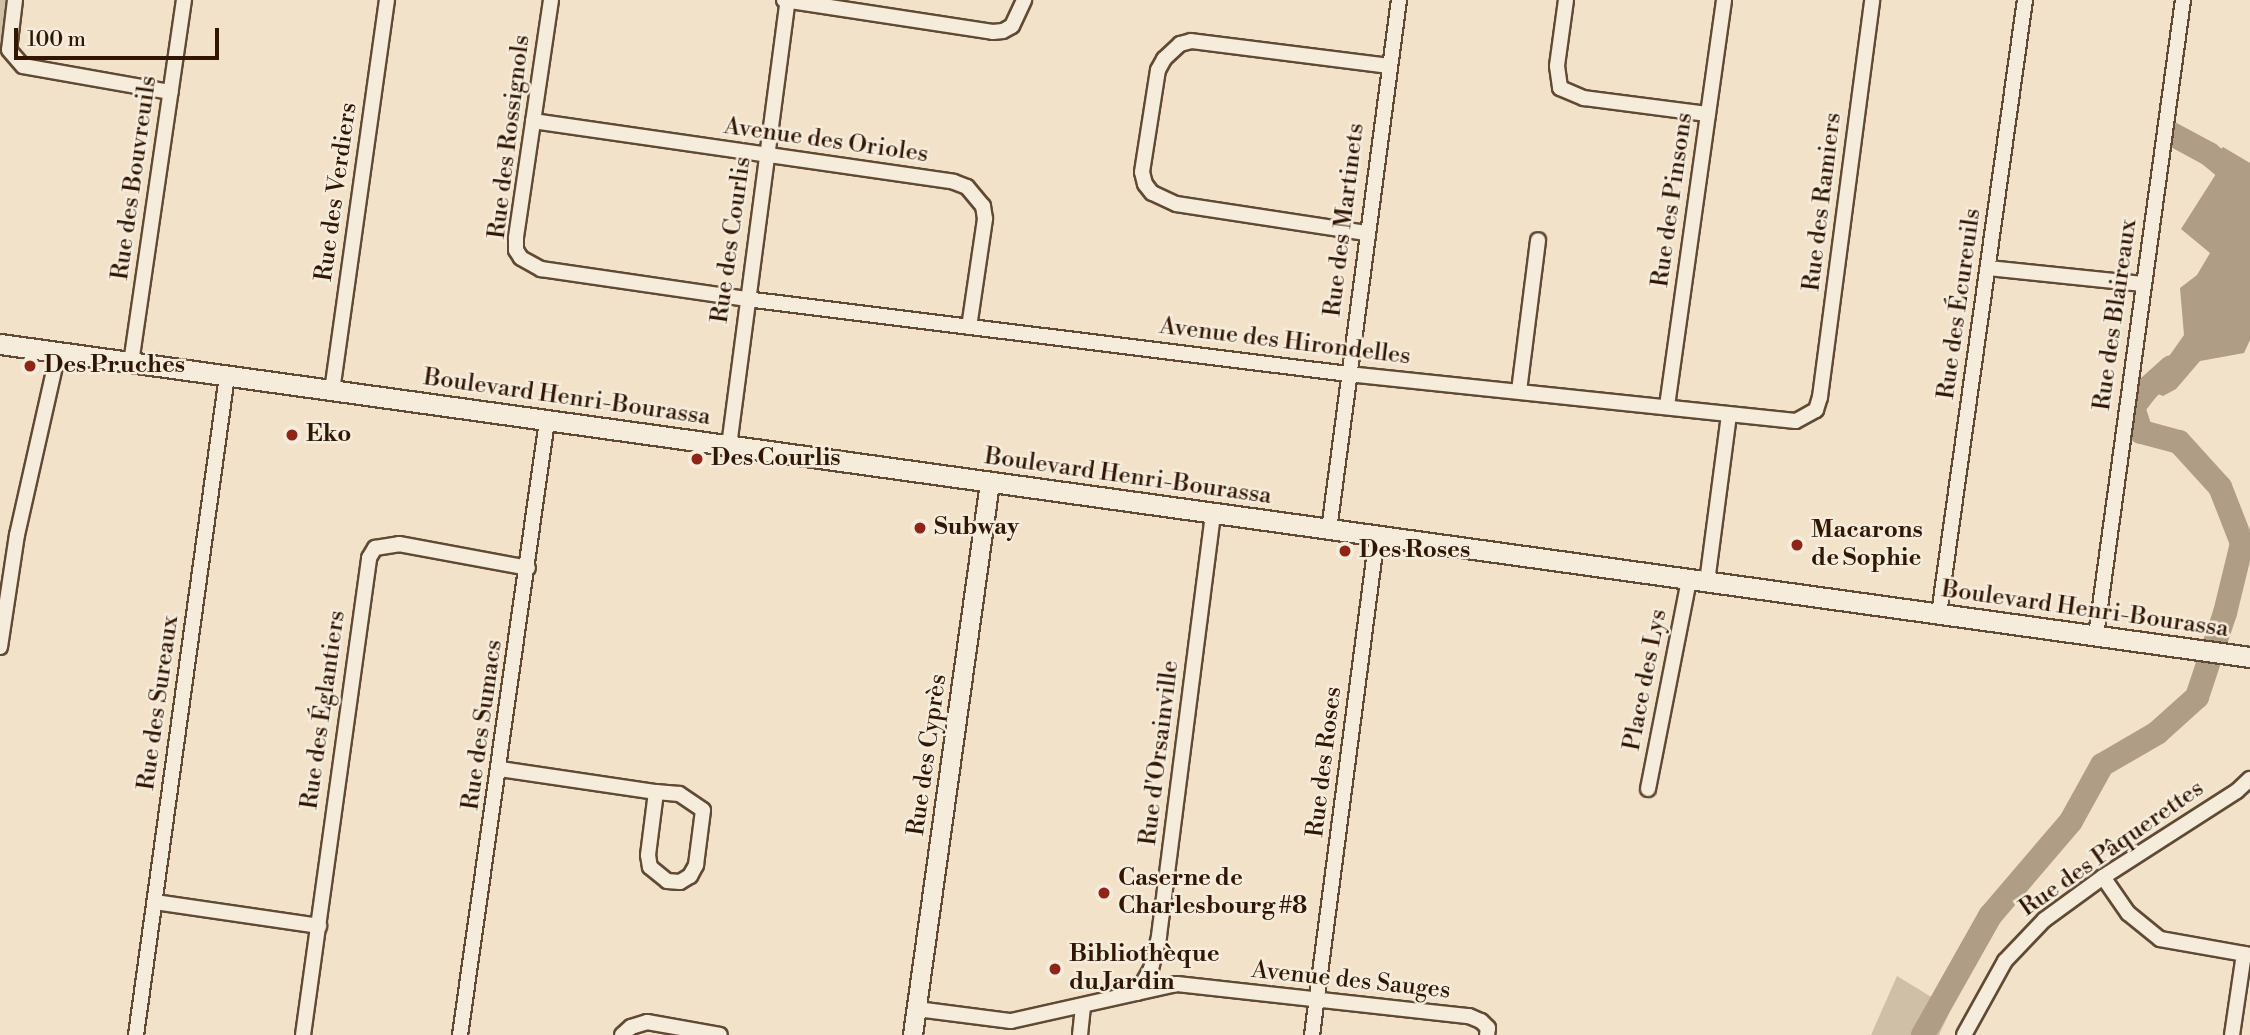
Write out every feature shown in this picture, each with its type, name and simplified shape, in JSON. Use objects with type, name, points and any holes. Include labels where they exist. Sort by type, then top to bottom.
[{"type":"main road","name":"Boulevard Henri-Bourassa","points":[[0,344],[2244,656]]},
{"type":"street","points":[[15,0],[9,50],[23,66],[171,92]]},
{"type":"street","name":"Rue des Bouvreuils","points":[[131,363],[184,0]]},
{"type":"street","name":"Rue des Verdiers","points":[[332,391],[387,0]]},
{"type":"street","name":"Rue des Rossignols","points":[[551,0],[516,238],[516,250],[521,258],[541,269],[746,299]]},
{"type":"street","points":[[787,0],[993,32],[1012,26],[1024,0]]},
{"type":"street","name":"Rue des Courlis","points":[[729,446],[787,0]]},
{"type":"street","name":"Rue des Martinets","points":[[1329,530],[1388,66],[1399,0]]},
{"type":"street","points":[[1566,0],[1557,66],[1560,88],[1584,98],[1708,114]]},
{"type":"street","name":"Rue des Pinsons","points":[[1667,407],[1724,0]]},
{"type":"street","name":"Rue des Ramiers","points":[[1816,410],[1823,381],[1872,0]]},
{"type":"street","name":"Rue des Écureuils","points":[[1939,614],[2025,0]]},
{"type":"street","name":"Rue des Blaireaux","points":[[2096,636],[2183,0]]},
{"type":"street","points":[[1366,233],[1177,204],[1152,193],[1144,184],[1142,172],[1158,70],[1164,59],[1180,44],[1191,41],[1388,66]]},
{"type":"street","name":"Avenue des Orioles","points":[[533,121],[954,182],[967,187],[983,206],[985,219],[969,327]]},
{"type":"street","points":[[1519,391],[1538,240]]},
{"type":"street","points":[[1988,268],[2143,284]]},
{"type":"street","name":"Avenue des Hirondelles","points":[[746,299],[1348,374],[1796,421],[1816,410]]},
{"type":"street","points":[[0,647],[17,535],[58,352]]},
{"type":"street","name":"Rue des Sureaux","points":[[136,1035],[227,376]]},
{"type":"street","name":"Place des Lys","points":[[1648,789],[1698,581],[1729,414]]},
{"type":"street","name":"Rue des Sumacs","points":[[460,1035],[500,768],[547,421]]},
{"type":"street","name":"Rue des Cyprès","points":[[914,1035],[990,482]]},
{"type":"street","name":"Rue d'Orsainville","points":[[1136,993],[1150,969],[1159,936],[1213,513]]},
{"type":"street","name":"Rue des Roses","points":[[1312,1035],[1377,536]]},
{"type":"street","name":"Rue des Églantiers","points":[[303,1035],[369,558],[375,548],[399,544],[528,568]]},
{"type":"street","points":[[500,768],[679,794],[703,810],[696,865],[690,876],[680,882],[667,881],[650,867],[648,855],[656,792]]},
{"type":"street","name":"Rue des Pâquerettes","points":[[1964,1035],[1986,992],[2024,938],[2103,877],[2236,791],[2250,779]]},
{"type":"street","points":[[2103,877],[2128,913],[2160,939],[2247,955],[2232,1035]]},
{"type":"street","points":[[155,902],[319,926]]},
{"type":"street","name":"Avenue des Sauges","points":[[917,1009],[1011,1021],[1177,984],[1469,1016],[1481,1021],[1488,1032]]},
{"type":"street","points":[[1080,1035],[1083,1007]]},
{"type":"street","points":[[622,1035],[631,1027],[647,1022],[720,1035]]},
{"type":"shaded area","points":[[0,0],[8,0],[0,57]]},
{"type":"shaded area","points":[[2223,147],[2250,163],[2250,340],[2244,353],[2200,361],[2176,389],[2163,396],[2146,389],[2184,335],[2180,288],[2197,275],[2210,253],[2181,229],[2216,174],[2217,153]]},
{"type":"shaded area","points":[[1897,976],[1951,1009],[1939,1035],[1871,1035]]},
{"type":"waterway","points":[[2170,133],[2209,154],[2228,170],[2231,187]]},
{"type":"waterway","points":[[1923,1035],[1990,916],[2071,821],[2102,765],[2157,733],[2197,697],[2225,613],[2242,543],[2220,487],[2179,442],[2141,432],[2133,407],[2148,388],[2171,367]]},
{"type":"place","name":"Des Pruches","points":[[30,366]]},
{"type":"place","name":"Eko","points":[[292,435]]},
{"type":"place","name":"Des Courlis","points":[[697,459]]},
{"type":"place","name":"Subway","points":[[920,528]]},
{"type":"place","name":"Macarons de Sophie","points":[[1797,545]]},
{"type":"place","name":"Des Roses","points":[[1345,551]]},
{"type":"place","name":"Caserne de Charlesbourg #8","points":[[1104,893]]},
{"type":"place","name":"Bibliothèque du Jardin","points":[[1055,969]]}]
